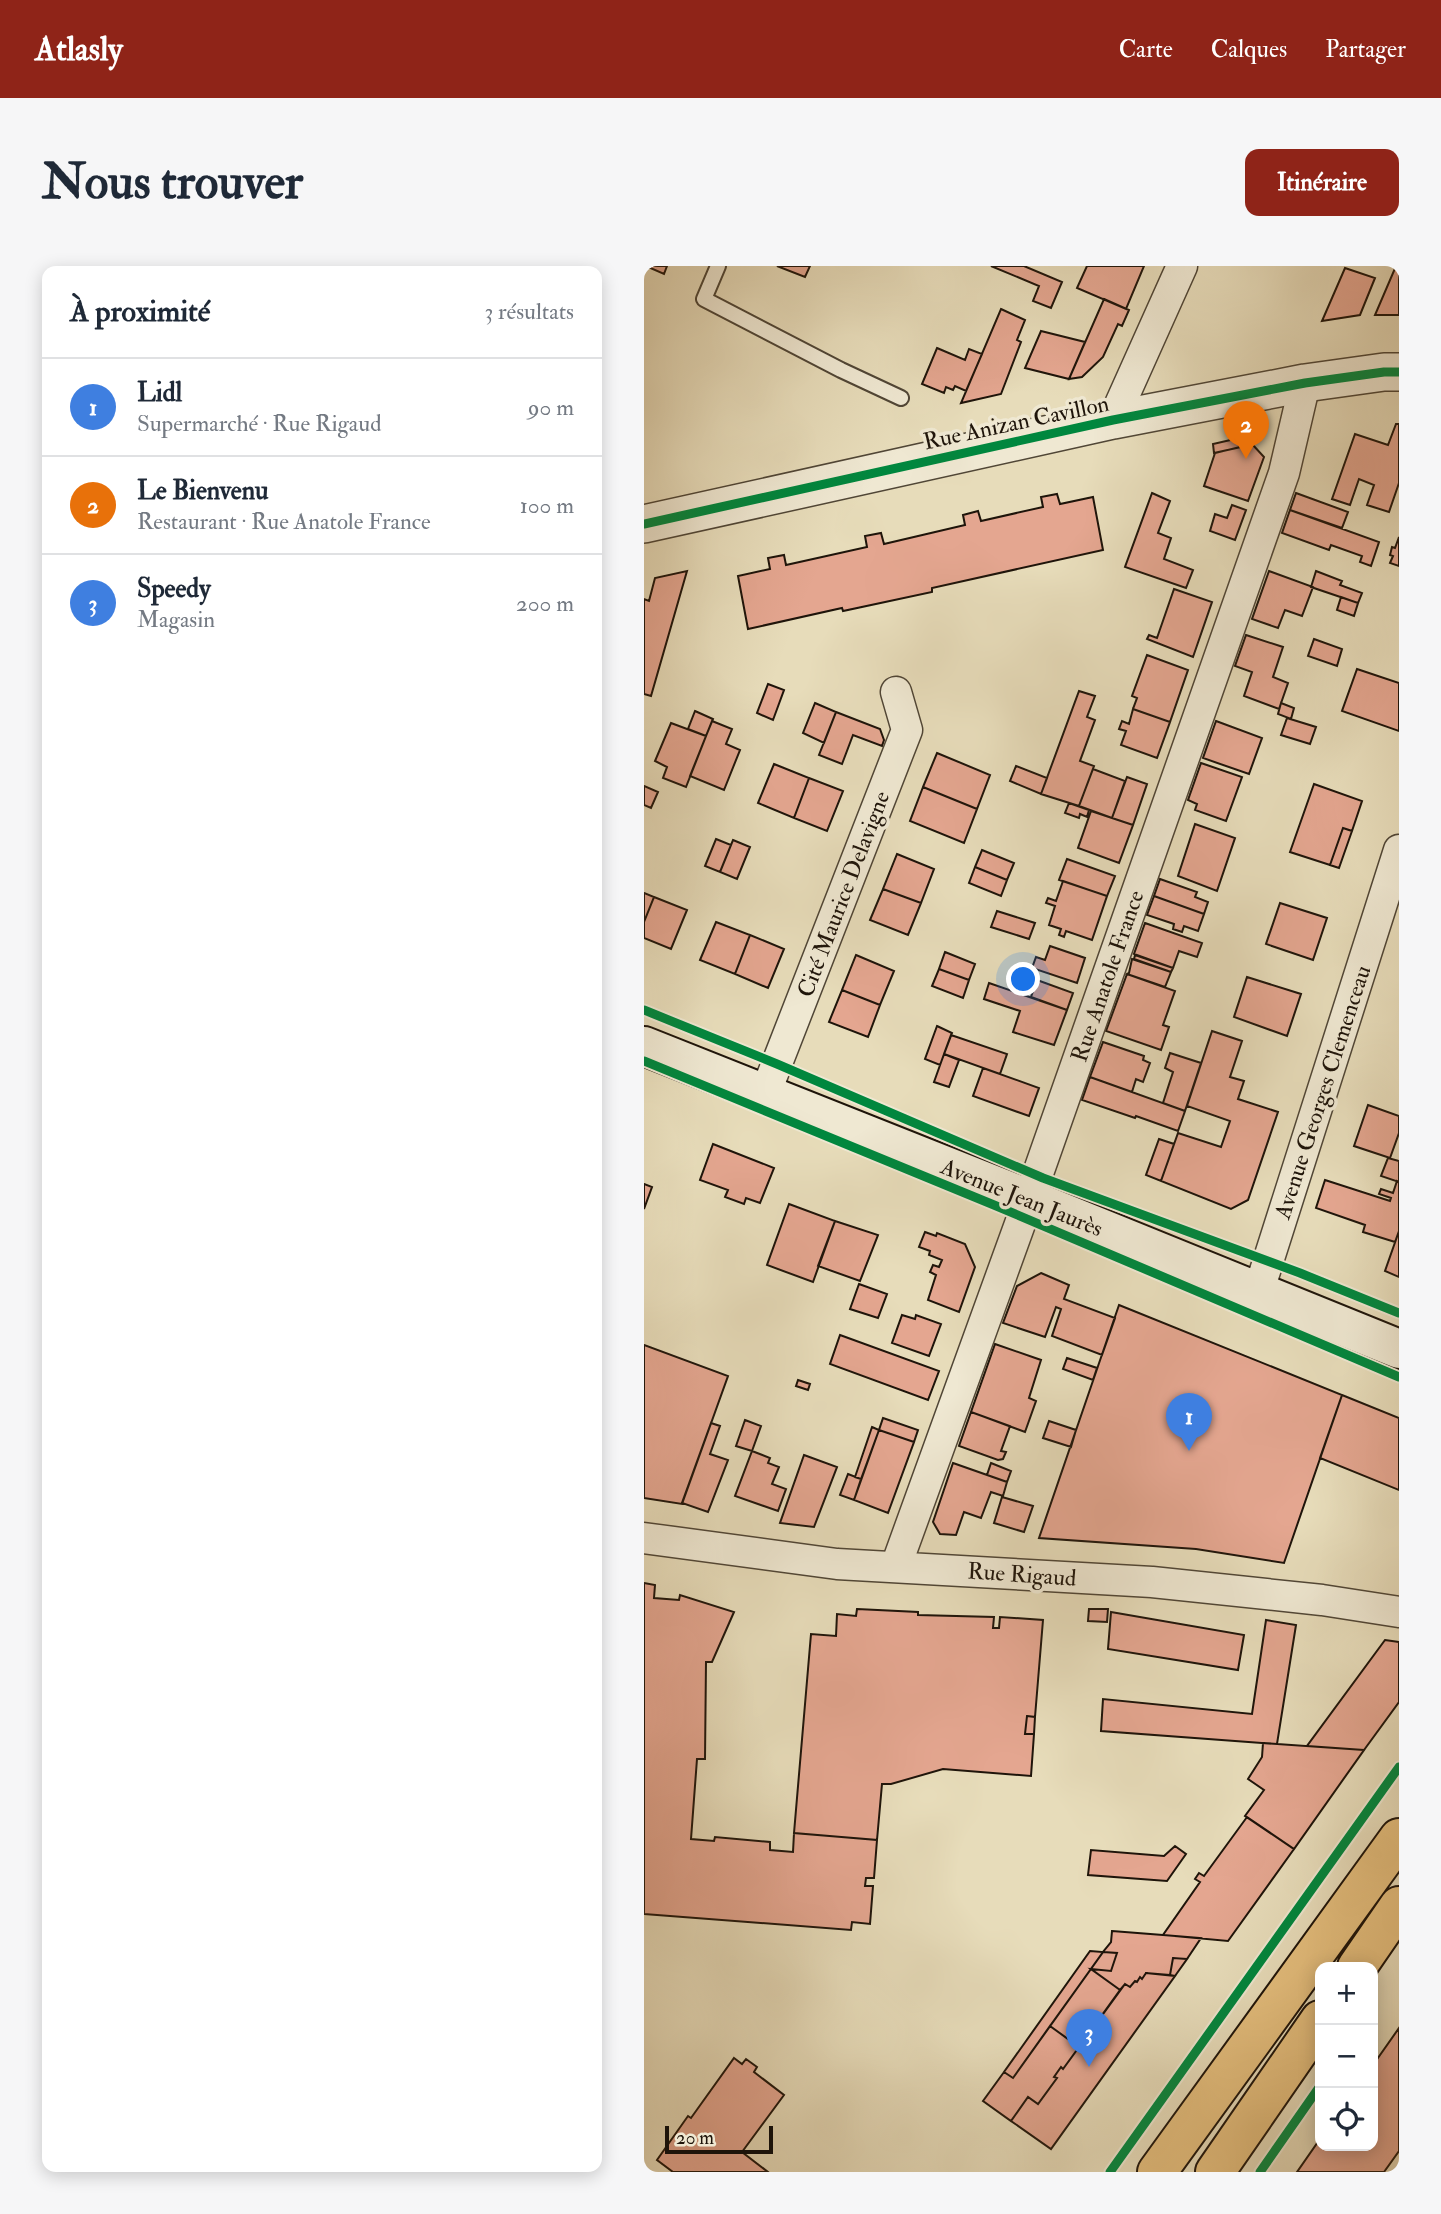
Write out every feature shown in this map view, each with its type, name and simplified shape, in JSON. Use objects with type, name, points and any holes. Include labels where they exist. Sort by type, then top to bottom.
[{"type":"main road","name":"Avenue Jean Jaurès","points":[[644,1046],[1399,1349]]},
{"type":"main road","points":[[1157,2172],[1399,1838]]},
{"type":"main road","points":[[1360,1962],[1399,1906]]},
{"type":"main road","points":[[1215,2172],[1317,2025]]},
{"type":"street","points":[[1113,420],[1182,266]]},
{"type":"street","name":"Rue Anizan Cavillon","points":[[644,524],[1113,420],[1305,383],[1399,372]]},
{"type":"street","name":"Rue Anatole France","points":[[896,1566],[1029,1199],[1284,473],[1305,383]]},
{"type":"street","name":"Cité Maurice Delavigne","points":[[765,1094],[907,730],[896,692]]},
{"type":"street","name":"Avenue Georges Clemenceau","points":[[1258,1293],[1399,850]]},
{"type":"street","name":"Rue Rigaud","points":[[644,1538],[837,1564],[1152,1581],[1322,1600],[1399,1612]]},
{"type":"lane","points":[[718,266],[704,299],[901,398]]},
{"type":"building","points":[[646,266],[667,266],[664,274]]},
{"type":"building","points":[[777,266],[810,266],[805,277]]},
{"type":"building","points":[[991,266],[1024,266],[1062,282],[1051,308],[1033,301],[1039,286]]},
{"type":"building","points":[[1087,266],[1144,266],[1126,309],[1077,288]]},
{"type":"building","points":[[1396,266],[1399,266],[1399,315],[1375,315]]},
{"type":"building","points":[[1345,268],[1375,278],[1360,315],[1322,321]]},
{"type":"building","points":[[1104,299],[1129,310],[1122,326],[1118,324],[1103,357],[1082,377],[1069,379]]},
{"type":"building","points":[[1001,309],[1025,320],[1017,340],[1021,342],[1001,394],[961,403]]},
{"type":"building","points":[[1041,331],[1085,342],[1069,379],[1025,368]]},
{"type":"building","points":[[937,348],[965,360],[969,349],[982,354],[966,391],[955,386],[953,390],[946,387],[944,393],[922,384]]},
{"type":"building","points":[[1396,424],[1399,424],[1399,483],[1389,512],[1367,505],[1374,485],[1359,479],[1350,505],[1332,499],[1355,434],[1388,445]]},
{"type":"building","points":[[1248,436],[1250,445],[1214,453],[1213,444]]},
{"type":"building","points":[[1252,444],[1264,457],[1248,501],[1204,486],[1215,453]]},
{"type":"building","points":[[1152,493],[1170,501],[1158,533],[1171,538],[1164,559],[1193,570],[1186,588],[1125,567]]},
{"type":"building","points":[[1296,493],[1348,512],[1342,528],[1290,510]]},
{"type":"building","points":[[1057,494],[1060,504],[1093,497],[1103,550],[932,588],[932,592],[748,629],[738,576],[770,569],[768,558],[784,555],[786,565],[867,547],[865,536],[881,533],[884,544],[965,525],[963,515],[978,511],[981,521],[1043,507],[1041,497]]},
{"type":"building","points":[[1232,505],[1246,510],[1235,540],[1210,531],[1215,514],[1227,518]]},
{"type":"building","points":[[1290,510],[1379,542],[1371,566],[1360,562],[1362,556],[1331,545],[1329,550],[1282,533]]},
{"type":"building","points":[[1399,537],[1399,566],[1390,563],[1393,556],[1390,555]]},
{"type":"building","points":[[687,571],[651,696],[644,694],[644,599],[649,601],[655,578]]},
{"type":"building","points":[[1269,571],[1313,587],[1302,616],[1285,610],[1278,628],[1252,619]]},
{"type":"building","points":[[1316,571],[1342,581],[1340,585],[1362,593],[1358,603],[1311,587]]},
{"type":"building","points":[[1174,589],[1212,602],[1193,657],[1147,639],[1149,635],[1157,638]]},
{"type":"building","points":[[1341,597],[1358,603],[1354,616],[1337,610]]},
{"type":"building","points":[[1246,635],[1283,647],[1273,677],[1288,683],[1279,709],[1244,696],[1252,672],[1235,666]]},
{"type":"building","points":[[1314,639],[1342,649],[1337,666],[1308,656]]},
{"type":"building","points":[[1147,655],[1188,670],[1170,722],[1133,709],[1137,698],[1132,696]]},
{"type":"building","points":[[1357,669],[1399,683],[1399,731],[1342,711]]},
{"type":"building","points":[[768,684],[784,690],[773,720],[757,713]]},
{"type":"building","points":[[1079,691],[1095,696],[1087,717],[1095,720],[1080,761],[1094,766],[1079,806],[1041,794]]},
{"type":"building","points":[[815,703],[836,712],[824,743],[803,733]]},
{"type":"building","points":[[1281,703],[1294,708],[1291,719],[1278,714]]},
{"type":"building","points":[[1133,709],[1170,722],[1157,758],[1121,745],[1126,731],[1119,729],[1122,721],[1129,724]]},
{"type":"building","points":[[695,711],[713,719],[706,736],[688,729]]},
{"type":"building","points":[[836,712],[880,729],[884,740],[882,746],[853,735],[842,764],[819,755]]},
{"type":"building","points":[[1287,718],[1316,727],[1310,744],[1281,735]]},
{"type":"building","points":[[712,721],[732,729],[726,744],[740,750],[724,790],[690,776]]},
{"type":"building","points":[[1216,721],[1262,738],[1249,774],[1203,758]]},
{"type":"building","points":[[671,723],[706,736],[686,787],[663,778],[667,767],[655,761]]},
{"type":"building","points":[[937,753],[990,775],[977,809],[923,787]]},
{"type":"building","points":[[1201,763],[1242,777],[1226,821],[1195,810],[1197,804],[1188,800]]},
{"type":"building","points":[[774,764],[809,778],[794,818],[758,803]]},
{"type":"building","points":[[1016,766],[1047,778],[1041,794],[1010,781]]},
{"type":"building","points":[[1093,769],[1125,781],[1112,818],[1079,806]]},
{"type":"building","points":[[1127,777],[1147,784],[1133,825],[1112,818]]},
{"type":"building","points":[[809,778],[843,791],[827,831],[794,818]]},
{"type":"building","points":[[1314,784],[1362,801],[1352,831],[1343,828],[1330,865],[1290,852]]},
{"type":"building","points":[[644,786],[658,792],[651,808],[644,805]]},
{"type":"building","points":[[923,787],[977,809],[964,843],[910,821]]},
{"type":"building","points":[[1069,803],[1089,810],[1087,817],[1080,814],[1079,818],[1065,813]]},
{"type":"building","points":[[1091,811],[1133,825],[1119,863],[1078,848]]},
{"type":"building","points":[[1195,824],[1235,838],[1217,891],[1178,876]]},
{"type":"building","points":[[1343,828],[1352,831],[1339,868],[1330,865]]},
{"type":"building","points":[[716,839],[731,845],[720,872],[705,866]]},
{"type":"building","points":[[733,840],[750,847],[737,879],[720,872]]},
{"type":"building","points":[[982,850],[1014,863],[1007,880],[975,867]]},
{"type":"building","points":[[897,854],[934,869],[921,903],[883,889]]},
{"type":"building","points":[[1067,859],[1115,876],[1107,896],[1059,880]]},
{"type":"building","points":[[975,867],[1007,880],[1001,896],[969,883]]},
{"type":"building","points":[[1160,879],[1197,892],[1195,897],[1208,902],[1204,914],[1154,896]]},
{"type":"building","points":[[1063,881],[1107,896],[1092,940],[1066,931],[1064,937],[1059,935],[1061,929],[1049,925],[1055,906],[1046,903],[1048,898],[1056,901]]},
{"type":"building","points":[[883,889],[921,903],[908,935],[870,920]]},
{"type":"building","points":[[644,893],[654,897],[644,922]]},
{"type":"building","points":[[1154,896],[1204,914],[1198,931],[1184,926],[1182,932],[1173,929],[1174,924],[1147,915]]},
{"type":"building","points":[[654,897],[687,910],[671,949],[644,938],[644,922]]},
{"type":"building","points":[[1280,903],[1327,918],[1313,960],[1266,944]]},
{"type":"building","points":[[997,911],[1035,923],[1029,939],[991,927]]},
{"type":"building","points":[[716,922],[750,935],[735,974],[700,960]]},
{"type":"building","points":[[1145,923],[1202,943],[1197,957],[1179,951],[1173,968],[1134,954]]},
{"type":"building","points":[[750,935],[784,949],[768,988],[735,974]]},
{"type":"building","points":[[1050,946],[1085,958],[1077,983],[1032,968],[1036,957],[1045,960]]},
{"type":"building","points":[[945,952],[975,964],[969,980],[939,969]]},
{"type":"building","points":[[856,955],[894,971],[880,1005],[842,990]]},
{"type":"building","points":[[1135,955],[1173,968],[1171,972],[1134,959]]},
{"type":"building","points":[[1132,959],[1171,972],[1165,987],[1127,974]]},
{"type":"building","points":[[939,969],[969,980],[963,998],[932,986]]},
{"type":"building","points":[[1127,974],[1175,991],[1163,1025],[1169,1027],[1161,1050],[1106,1031]]},
{"type":"building","points":[[1247,977],[1301,994],[1287,1036],[1234,1017]]},
{"type":"building","points":[[1037,980],[1073,993],[1067,1010],[1031,997]]},
{"type":"building","points":[[989,983],[1067,1010],[1054,1045],[1013,1032],[1020,1011],[984,999]]},
{"type":"building","points":[[842,990],[880,1005],[868,1037],[829,1022]]},
{"type":"building","points":[[937,1026],[952,1033],[940,1065],[925,1059]]},
{"type":"building","points":[[1212,1031],[1242,1041],[1230,1077],[1244,1081],[1238,1099],[1278,1112],[1248,1200],[1231,1209],[1161,1181],[1178,1133],[1221,1147],[1230,1121],[1187,1106]]},
{"type":"building","points":[[951,1035],[1007,1054],[1000,1074],[944,1054]]},
{"type":"building","points":[[1103,1042],[1144,1056],[1143,1060],[1150,1063],[1143,1082],[1136,1079],[1132,1092],[1090,1077]]},
{"type":"building","points":[[1170,1053],[1201,1063],[1185,1111],[1163,1103],[1173,1072],[1165,1068]]},
{"type":"building","points":[[944,1054],[959,1060],[949,1087],[934,1082]]},
{"type":"building","points":[[983,1068],[1039,1088],[1029,1116],[973,1096]]},
{"type":"building","points":[[1090,1077],[1185,1111],[1178,1131],[1082,1100]]},
{"type":"building","points":[[1368,1105],[1399,1116],[1399,1133],[1390,1158],[1354,1146]]},
{"type":"building","points":[[1159,1139],[1174,1144],[1161,1181],[1146,1175]]},
{"type":"building","points":[[713,1144],[774,1168],[760,1203],[746,1198],[744,1204],[725,1197],[728,1190],[700,1180]]},
{"type":"building","points":[[1388,1158],[1399,1161],[1399,1182],[1381,1176]]},
{"type":"building","points":[[1325,1180],[1390,1201],[1391,1198],[1379,1194],[1381,1189],[1393,1193],[1397,1181],[1399,1182],[1399,1231],[1395,1242],[1363,1232],[1365,1225],[1316,1208]]},
{"type":"building","points":[[644,1184],[652,1187],[644,1209]]},
{"type":"building","points":[[789,1204],[835,1221],[813,1282],[767,1265]]},
{"type":"building","points":[[835,1221],[878,1235],[860,1281],[818,1266]]},
{"type":"building","points":[[1399,1231],[1399,1277],[1385,1271]]},
{"type":"building","points":[[925,1232],[936,1236],[937,1233],[965,1244],[975,1267],[959,1312],[928,1300],[936,1275],[930,1272],[933,1265],[939,1267],[942,1260],[919,1247]]},
{"type":"building","points":[[1041,1273],[1069,1285],[1064,1299],[1115,1318],[1102,1355],[1052,1336],[1061,1309],[1056,1307],[1045,1337],[1003,1323],[1017,1286]]},
{"type":"building","points":[[859,1284],[887,1294],[878,1318],[850,1309]]},
{"type":"building","points":[[1119,1305],[1342,1395],[1284,1563],[1196,1549],[1039,1538]]},
{"type":"building","points":[[902,1315],[915,1319],[916,1315],[941,1324],[929,1356],[892,1343]]},
{"type":"building","points":[[840,1335],[939,1371],[928,1400],[830,1364]]},
{"type":"building","points":[[995,1344],[1041,1360],[1029,1398],[1036,1401],[1025,1432],[971,1412]]},
{"type":"building","points":[[644,1345],[728,1376],[682,1504],[644,1498]]},
{"type":"building","points":[[1067,1358],[1097,1368],[1093,1380],[1063,1369]]},
{"type":"building","points":[[798,1380],[810,1384],[808,1390],[796,1386]]},
{"type":"building","points":[[1342,1395],[1399,1418],[1399,1490],[1320,1458]]},
{"type":"building","points":[[971,1412],[1010,1426],[1001,1451],[1006,1452],[1003,1459],[998,1460],[959,1446]]},
{"type":"building","points":[[883,1418],[918,1430],[914,1442],[879,1430]]},
{"type":"building","points":[[745,1420],[761,1426],[752,1451],[736,1446]]},
{"type":"building","points":[[1049,1421],[1076,1430],[1071,1447],[1043,1438]]},
{"type":"building","points":[[711,1423],[720,1426],[710,1454],[728,1460],[708,1512],[682,1503]]},
{"type":"building","points":[[872,1427],[879,1430],[861,1479],[855,1477]]},
{"type":"building","points":[[879,1430],[914,1442],[888,1513],[854,1500]]},
{"type":"building","points":[[752,1451],[770,1458],[768,1463],[779,1467],[772,1484],[786,1489],[778,1511],[735,1496]]},
{"type":"building","points":[[804,1455],[837,1467],[814,1527],[780,1523]]},
{"type":"building","points":[[953,1463],[1007,1482],[1003,1496],[991,1492],[981,1518],[964,1512],[956,1535],[940,1534],[933,1522]]},
{"type":"building","points":[[991,1463],[1011,1471],[1007,1482],[987,1475]]},
{"type":"building","points":[[848,1474],[861,1479],[854,1500],[840,1495]]},
{"type":"building","points":[[1002,1497],[1033,1506],[1024,1532],[994,1523]]},
{"type":"building","points":[[644,1583],[655,1585],[654,1598],[679,1600],[680,1595],[734,1612],[712,1662],[706,1662],[705,1759],[697,1759],[691,1839],[714,1841],[715,1837],[770,1842],[770,1850],[793,1852],[794,1833],[877,1840],[874,1878],[866,1878],[865,1886],[873,1886],[870,1924],[852,1922],[851,1930],[644,1914]]},
{"type":"building","points":[[857,1609],[918,1612],[918,1615],[994,1617],[993,1628],[999,1628],[1000,1617],[1043,1620],[1035,1717],[1027,1716],[1025,1734],[1034,1734],[1031,1776],[943,1769],[891,1784],[882,1784],[877,1840],[794,1833],[811,1634],[836,1636],[837,1614],[856,1616]]},
{"type":"building","points":[[1089,1609],[1108,1609],[1107,1622],[1088,1621]]},
{"type":"building","points":[[1111,1612],[1244,1635],[1238,1670],[1108,1649]]},
{"type":"building","points":[[1266,1620],[1296,1625],[1277,1744],[1101,1731],[1103,1699],[1252,1714]]},
{"type":"building","points":[[1385,1640],[1399,1642],[1399,1702],[1364,1750],[1307,1746]]},
{"type":"building","points":[[1027,1716],[1035,1717],[1034,1734],[1025,1734]]},
{"type":"building","points":[[1263,1743],[1364,1750],[1294,1849],[1245,1816],[1264,1790],[1248,1779],[1262,1757]]},
{"type":"building","points":[[1247,1817],[1294,1849],[1228,1941],[1163,1935],[1200,1882],[1195,1879],[1199,1873],[1204,1876]]},
{"type":"building","points":[[1175,1846],[1186,1854],[1167,1881],[1088,1875],[1091,1850],[1164,1856]]},
{"type":"building","points":[[1112,1931],[1201,1938],[1187,1959],[1173,1958],[1170,1975],[1146,1973],[1130,1987],[1125,1984],[1120,1990],[1091,1969],[1111,1971],[1117,1953],[1103,1952],[1111,1942]]},
{"type":"building","points":[[1090,1951],[1103,1952],[1013,2078],[1004,2072]]},
{"type":"building","points":[[1103,1952],[1117,1953],[1111,1971],[1091,1969]]},
{"type":"building","points":[[1173,1958],[1187,1959],[1175,1976],[1170,1975]]},
{"type":"building","points":[[1091,1969],[1120,1990],[1079,2047],[1050,2026]]},
{"type":"building","points":[[1146,1973],[1175,1976],[1051,2149],[1011,2121],[1028,2097],[1038,2104],[1057,2078],[1054,2077],[1061,2067],[1063,2069],[1125,1984],[1130,1987]]},
{"type":"building","points":[[1050,2026],[1079,2047],[1063,2069],[1061,2067],[1054,2077],[1057,2078],[1038,2104],[1028,2097],[1011,2121],[983,2101],[1004,2072],[1013,2078]]},
{"type":"building","points":[[1399,2028],[1399,2151],[1384,2172],[1297,2172],[1315,2146],[1315,2151],[1378,2151],[1378,2058]]},
{"type":"building","points":[[734,2058],[742,2064],[746,2059],[757,2067],[754,2072],[784,2095],[742,2152],[768,2172],[673,2172],[657,2160]]},
{"type":"cycle path","points":[[644,524],[1113,420],[1305,383],[1399,372]]},
{"type":"cycle path","points":[[644,1010],[1043,1178],[1300,1273],[1399,1313]]},
{"type":"cycle path","points":[[644,1061],[994,1205],[1399,1377]]},
{"type":"cycle path","points":[[1110,2172],[1399,1767]]},
{"type":"cycle path","points":[[1260,2172],[1319,2088]]},
{"type":"place","name":"Le Bienvenu","points":[[1246,459]]},
{"type":"place","name":"Lidl","points":[[1189,1451]]},
{"type":"place","name":"Speedy","points":[[1089,2067]]}]
